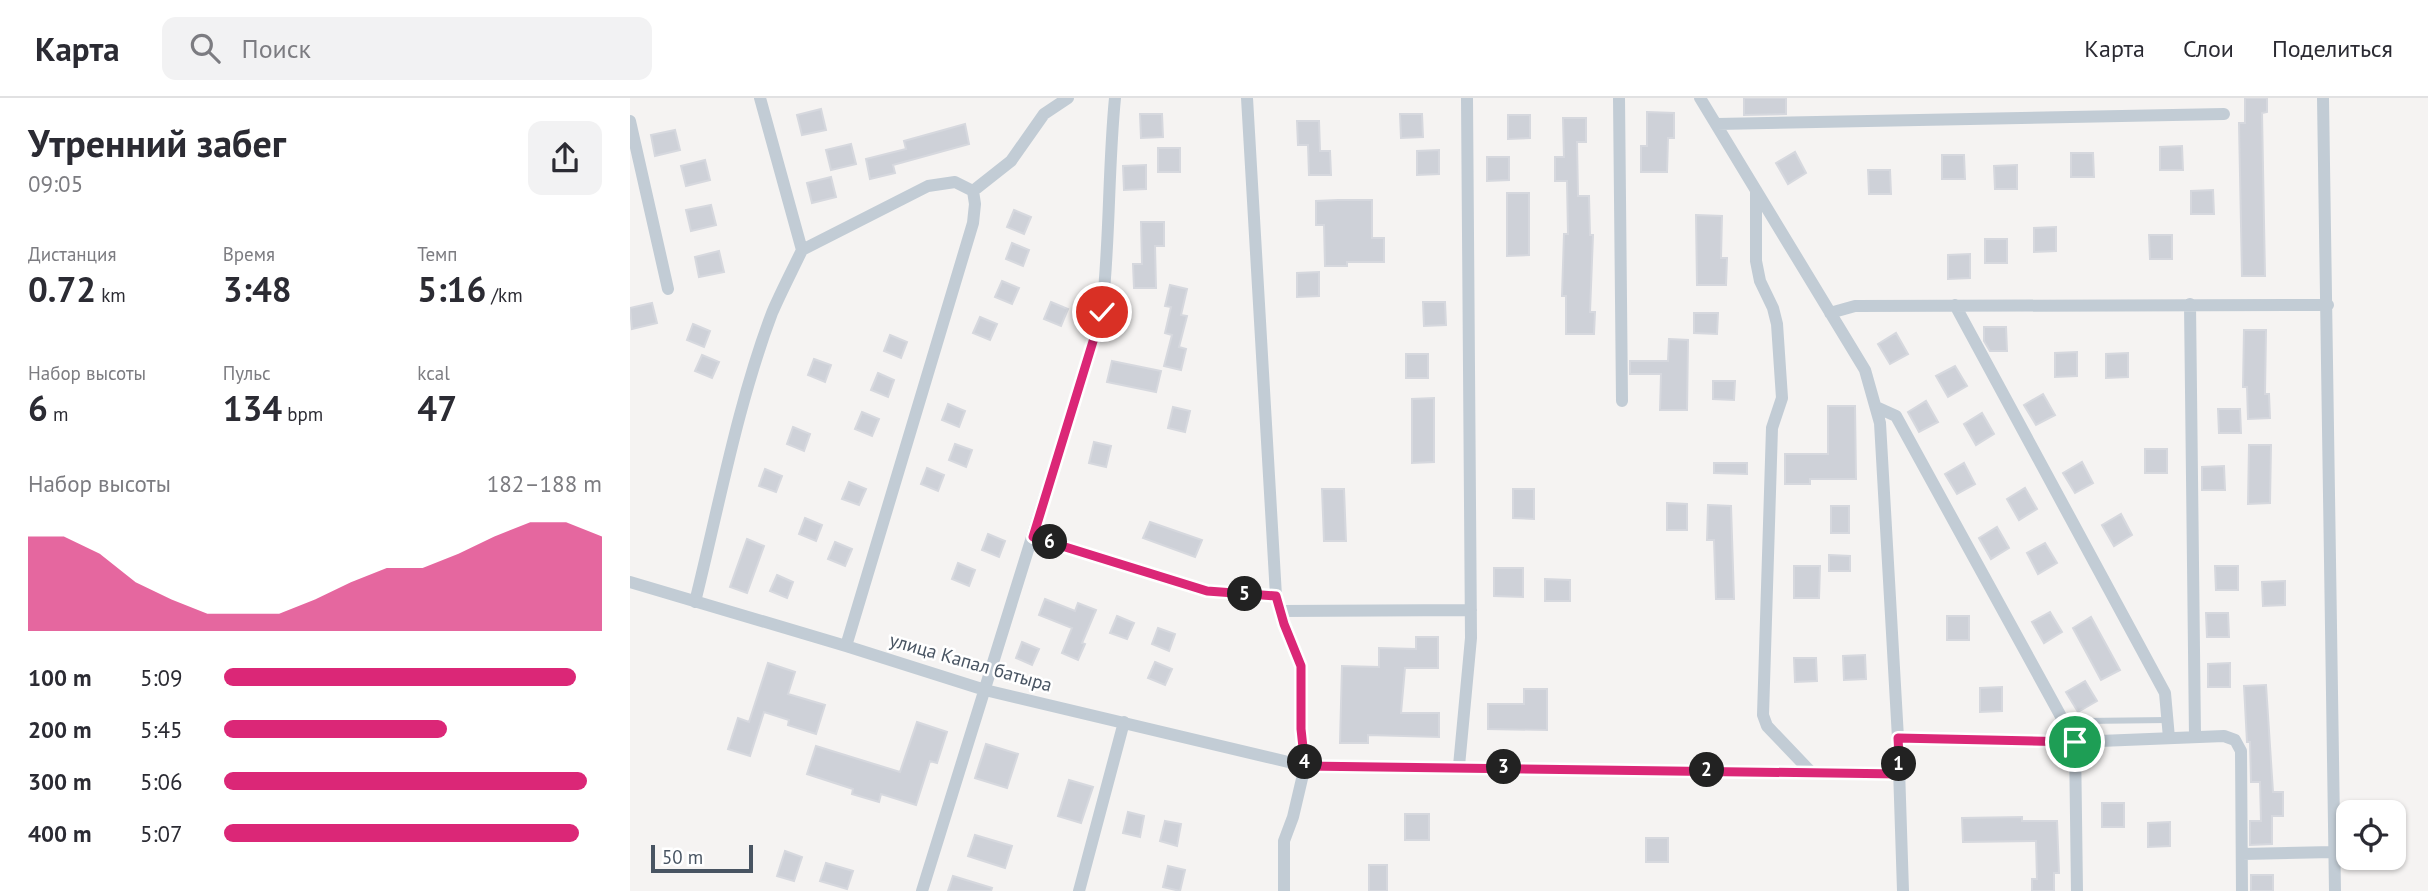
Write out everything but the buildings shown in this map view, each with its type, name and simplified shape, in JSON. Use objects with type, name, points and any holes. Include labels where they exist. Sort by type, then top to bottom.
[{"type":"street","points":[[760,98],[802,250]]},
{"type":"street","points":[[973,191],[1011,161],[1044,114],[1068,98]]},
{"type":"street","points":[[922,891],[1102,312],[1115,98]]},
{"type":"street","points":[[1247,98],[1276,596],[1301,666],[1301,729],[1305,766],[1293,817],[1284,841],[1284,891]]},
{"type":"street","points":[[1459,766],[1471,638],[1467,98]]},
{"type":"street","points":[[1619,98],[1622,401]]},
{"type":"street","points":[[1700,98],[1865,370],[1876,407],[1880,423],[1898,738],[1903,891]]},
{"type":"street","points":[[2323,98],[2335,891]]},
{"type":"street","points":[[1717,124],[2224,114]]},
{"type":"street","points":[[630,121],[668,289]]},
{"type":"street","points":[[695,602],[738,427],[765,334],[802,250],[938,183],[955,182],[973,191]]},
{"type":"street","points":[[1756,189],[1756,261],[1760,281],[1773,308],[1777,324],[1782,398],[1772,428],[1763,715],[1767,726],[1810,771]]},
{"type":"street","points":[[846,646],[973,223],[973,191]]},
{"type":"street","points":[[2190,304],[2195,737]]},
{"type":"street","points":[[1955,305],[2165,693],[2169,738]]},
{"type":"street","points":[[1830,313],[1855,306],[2328,305]]},
{"type":"street","points":[[1876,407],[1896,416],[2075,742],[2077,891]]},
{"type":"street","points":[[1033,537],[1207,591],[1276,596]]},
{"type":"street","name":"улица Капал батыра","points":[[630,582],[985,690],[1305,766],[1900,774]]},
{"type":"street","points":[[1282,611],[1471,610]]},
{"type":"street","points":[[1079,891],[1124,722]]},
{"type":"street","points":[[1898,738],[2075,742],[2224,736],[2235,740],[2241,751],[2242,891]]},
{"type":"street","points":[[2242,854],[2333,852]]},
{"type":"lane","points":[[2075,742],[2084,721],[2169,720]]},
{"type":"route","points":[[1102,312],[1033,537],[1207,591],[1276,596],[1301,666],[1301,729],[1305,766],[1900,774],[1898,738],[2075,742]]}]
